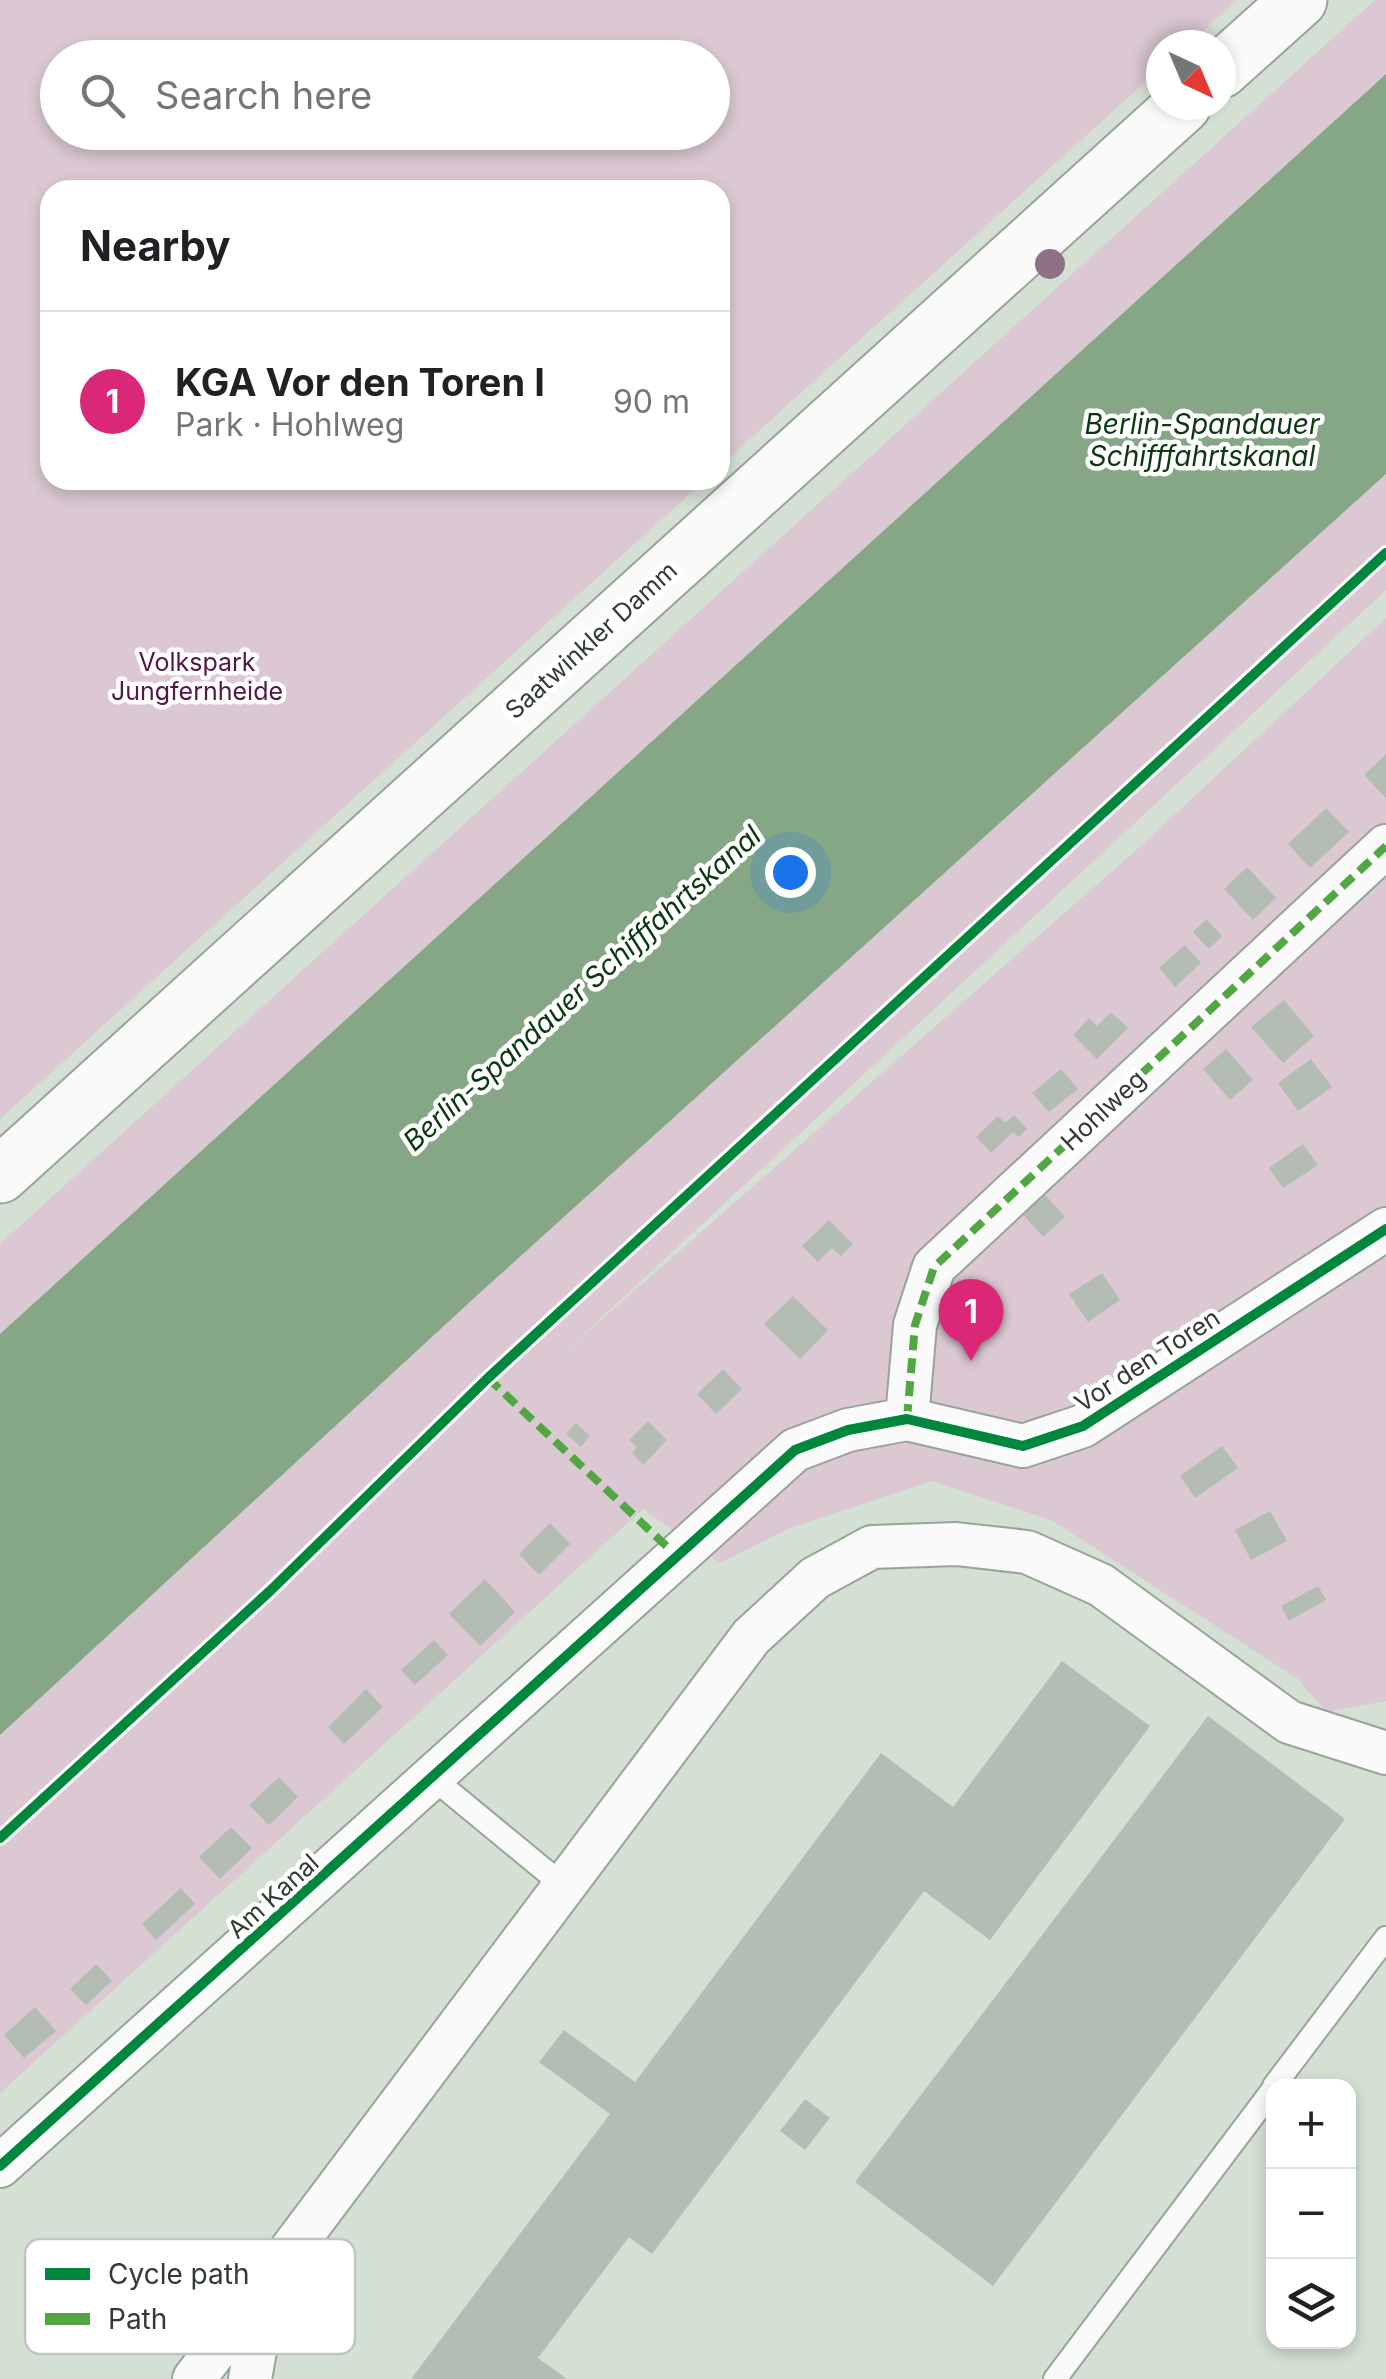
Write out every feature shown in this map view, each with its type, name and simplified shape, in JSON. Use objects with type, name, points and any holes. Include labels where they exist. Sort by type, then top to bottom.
[{"type":"main road","points":[[1236,57],[1299,0]]},
{"type":"main road","name":"Saatwinkler Damm","points":[[0,1175],[1165,120]]},
{"type":"street","name":"Hohlweg","points":[[907,1418],[915,1326],[934,1267],[1386,846]]},
{"type":"street","name":"Vor den Toren","points":[[907,1418],[1023,1446],[1082,1426],[1386,1229]]},
{"type":"street","name":"Am Kanal","points":[[0,2166],[795,1450],[848,1430],[907,1418]]},
{"type":"street","points":[[297,2239],[750,1637],[814,1578],[872,1547],[956,1544],[1028,1552],[1101,1585],[1289,1722],[1386,1753]]},
{"type":"street","points":[[299,2239],[303,2231]]},
{"type":"street","points":[[250,2379],[254,2354]]},
{"type":"lane","points":[[434,1779],[565,1887]]},
{"type":"lane","points":[[1280,2079],[1386,1938]]},
{"type":"lane","points":[[1055,2379],[1266,2098]]},
{"type":"green space","name":"Volkspark Jungfernheide","points":[[0,0],[1237,0],[1204,30],[1146,30],[1146,82],[730,457],[730,180],[40,180],[40,490],[694,490],[0,1119]]},
{"type":"green space","points":[[1375,0],[1386,0],[1386,74],[0,1334],[0,1244]]},
{"type":"green space","points":[[1386,474],[1386,590],[560,1356],[1143,844],[1386,618],[1386,1701],[1326,1712],[1298,1679],[1051,1520],[932,1481],[790,1528],[720,1563],[643,1509],[0,2093],[0,1735],[472,1300]]},
{"type":"water","name":"Berlin-Spandauer Schifffahrtskanal","points":[[1386,74],[1386,474],[472,1300],[0,1735],[0,1334]]},
{"type":"building","points":[[1386,754],[1386,798],[1364,775]]},
{"type":"building","points":[[1326,808],[1349,832],[1310,868],[1288,844]]},
{"type":"building","points":[[1247,867],[1276,898],[1253,920],[1224,889]]},
{"type":"building","points":[[1206,919],[1222,936],[1209,949],[1193,932]]},
{"type":"building","points":[[1185,945],[1201,963],[1175,987],[1159,968]]},
{"type":"building","points":[[1284,1000],[1314,1036],[1283,1063],[1251,1027]]},
{"type":"building","points":[[1111,1012],[1128,1028],[1097,1059],[1073,1035],[1089,1018],[1097,1026]]},
{"type":"building","points":[[1226,1049],[1253,1080],[1230,1100],[1203,1069]]},
{"type":"building","points":[[1311,1059],[1332,1087],[1298,1111],[1278,1083]]},
{"type":"building","points":[[1061,1069],[1078,1089],[1049,1112],[1032,1093]]},
{"type":"building","points":[[1014,1115],[1027,1129],[1019,1137],[1013,1132],[991,1153],[976,1137],[998,1116],[1005,1123]]},
{"type":"building","points":[[1303,1144],[1318,1165],[1283,1188],[1269,1168]]},
{"type":"building","points":[[1039,1188],[1065,1217],[1043,1237],[1017,1208]]},
{"type":"building","points":[[829,1220],[853,1244],[841,1256],[832,1248],[818,1262],[802,1246]]},
{"type":"building","points":[[1102,1273],[1120,1300],[1088,1322],[1069,1294]]},
{"type":"building","points":[[793,1296],[828,1330],[800,1359],[764,1324]]},
{"type":"building","points":[[723,1369],[742,1389],[716,1414],[697,1394]]},
{"type":"building","points":[[648,1421],[667,1440],[643,1465],[632,1453],[637,1447],[629,1440]]},
{"type":"building","points":[[576,1423],[590,1436],[581,1447],[566,1434]]},
{"type":"building","points":[[1222,1446],[1238,1468],[1195,1498],[1180,1476]]},
{"type":"building","points":[[1270,1511],[1287,1541],[1251,1560],[1235,1530]]},
{"type":"building","points":[[550,1523],[570,1544],[539,1575],[519,1554]]},
{"type":"building","points":[[485,1579],[515,1612],[480,1646],[449,1614]]},
{"type":"building","points":[[1318,1586],[1326,1600],[1289,1621],[1281,1606]]},
{"type":"building","points":[[434,1640],[448,1655],[415,1685],[401,1670]]},
{"type":"building","points":[[1062,1661],[1150,1726],[990,1940],[924,1891],[652,2254],[629,2237],[538,2358],[567,2379],[411,2379],[610,2114],[539,2062],[564,2030],[635,2082],[881,1753],[953,1807]]},
{"type":"building","points":[[366,1689],[383,1707],[344,1744],[328,1727]]},
{"type":"building","points":[[1208,1716],[1345,1819],[993,2286],[855,2182]]},
{"type":"building","points":[[279,1777],[298,1797],[269,1825],[249,1805]]},
{"type":"building","points":[[231,1827],[252,1848],[220,1879],[199,1857]]},
{"type":"building","points":[[181,1888],[195,1904],[156,1940],[142,1924]]},
{"type":"building","points":[[96,1964],[112,1981],[86,2005],[70,1989]]},
{"type":"building","points":[[35,2007],[56,2031],[24,2058],[4,2035]]},
{"type":"building","points":[[805,2099],[830,2118],[805,2150],[780,2131]]},
{"type":"marked path","points":[[907,1419],[915,1325],[934,1267],[1386,846]]},
{"type":"marked path","points":[[488,1378],[679,1558]]},
{"type":"cycle path","points":[[0,1838],[270,1591],[488,1378],[1386,553]]},
{"type":"cycle path","points":[[0,2166],[795,1450],[848,1430],[907,1419],[1023,1446],[1083,1426],[1386,1229]]},
{"type":"place","name":"KGA Vor den Toren I","points":[[971,1361]]}]
